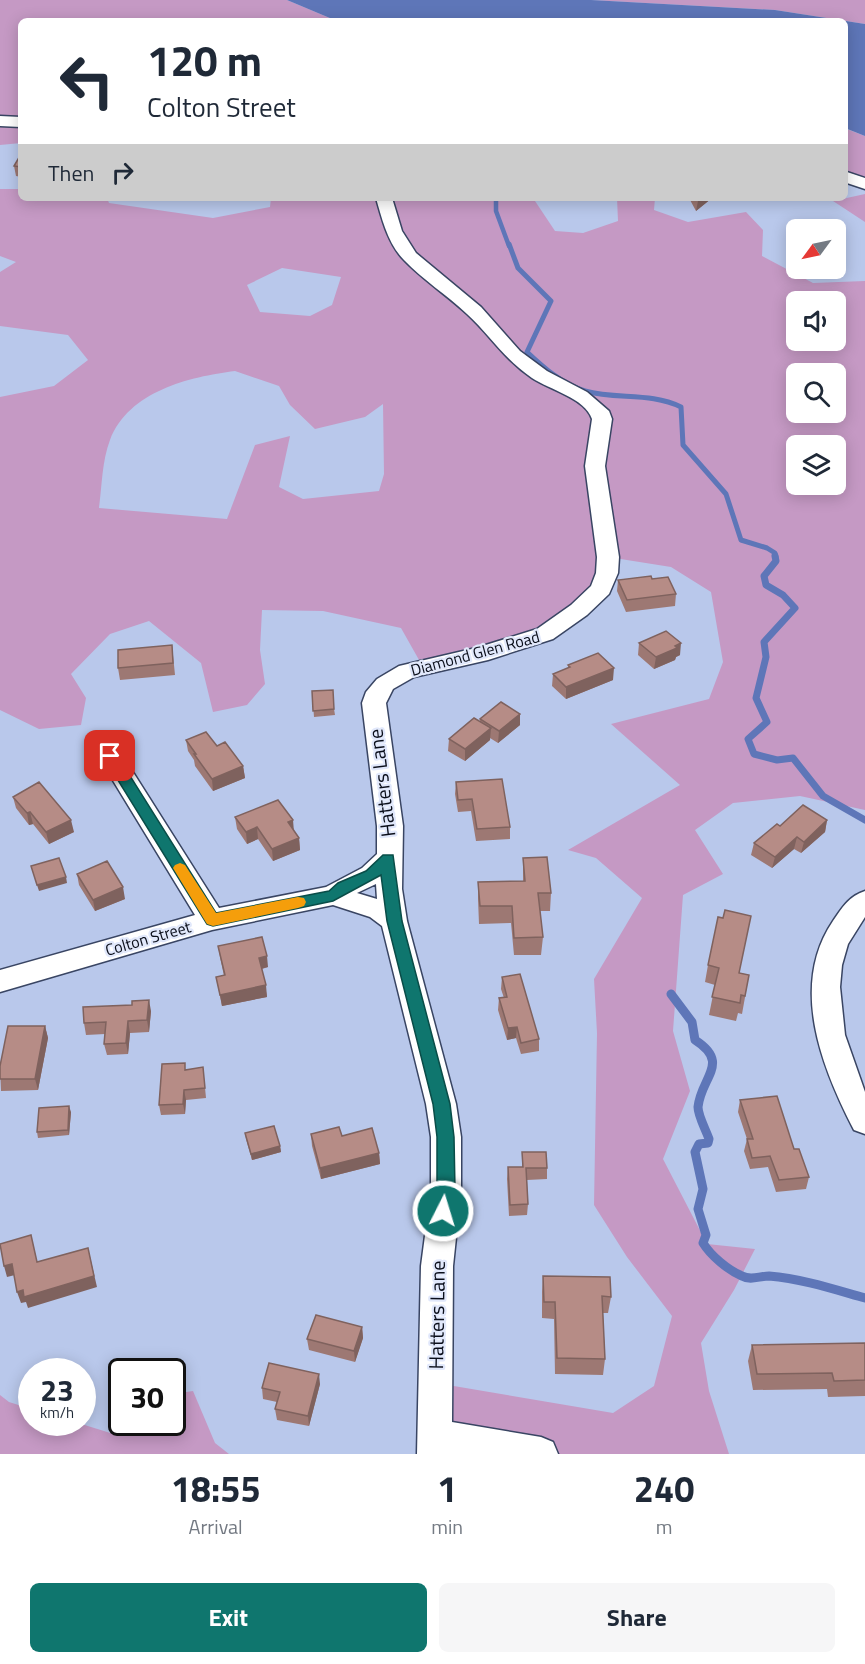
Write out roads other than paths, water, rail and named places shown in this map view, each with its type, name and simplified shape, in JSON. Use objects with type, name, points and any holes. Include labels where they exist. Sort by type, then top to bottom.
[{"type":"street","points":[[0,121],[18,122]]},
{"type":"street","points":[[848,178],[865,184]]},
{"type":"street","name":"Diamond Glen Road","points":[[385,201],[394,231],[409,256],[475,311],[513,355],[540,375],[590,402],[599,411],[602,419],[595,466],[608,557],[607,573],[601,589],[579,610],[545,634],[480,655],[407,671],[386,684]]},
{"type":"street","name":"Hatters Lane","points":[[386,684],[378,692],[374,703],[374,716],[390,826],[389,889],[394,921],[441,1104],[446,1137],[446,1190],[437,1266],[435,1445]]},
{"type":"street","points":[[110,756],[213,920]]},
{"type":"street","name":"Colton Street","points":[[0,981],[213,920],[333,895],[344,887],[371,875],[388,859]]},
{"type":"street","name":"Colton Street","points":[[333,895],[379,909],[394,921]]},
{"type":"street","points":[[865,901],[859,905],[834,944],[827,976],[827,1011],[837,1059],[865,1121]]},
{"type":"street","points":[[435,1445],[541,1454]]},
{"type":"water","points":[[287,0],[591,0],[775,10],[826,18],[330,18]]},
{"type":"water","points":[[848,21],[865,24],[865,136],[848,129]]},
{"type":"waterway","points":[[496,201],[496,211],[509,246]]},
{"type":"waterway","points":[[509,244],[518,268],[551,301],[527,352],[554,375],[585,391],[657,399],[681,407],[683,445],[726,494],[741,540],[767,548],[775,553],[776,557]]},
{"type":"waterway","points":[[775,556],[776,561],[764,576],[766,585],[783,595],[795,608],[764,642],[766,657],[756,698],[767,722],[748,739],[754,754],[777,760],[793,758],[823,796],[865,820]]},
{"type":"waterway","points":[[671,994],[692,1022],[695,1040],[706,1048],[713,1063],[698,1107],[709,1139],[708,1143],[699,1144],[695,1152],[703,1189],[698,1209],[706,1235],[703,1243],[720,1262],[745,1277],[769,1276],[794,1279],[865,1298]]}]
